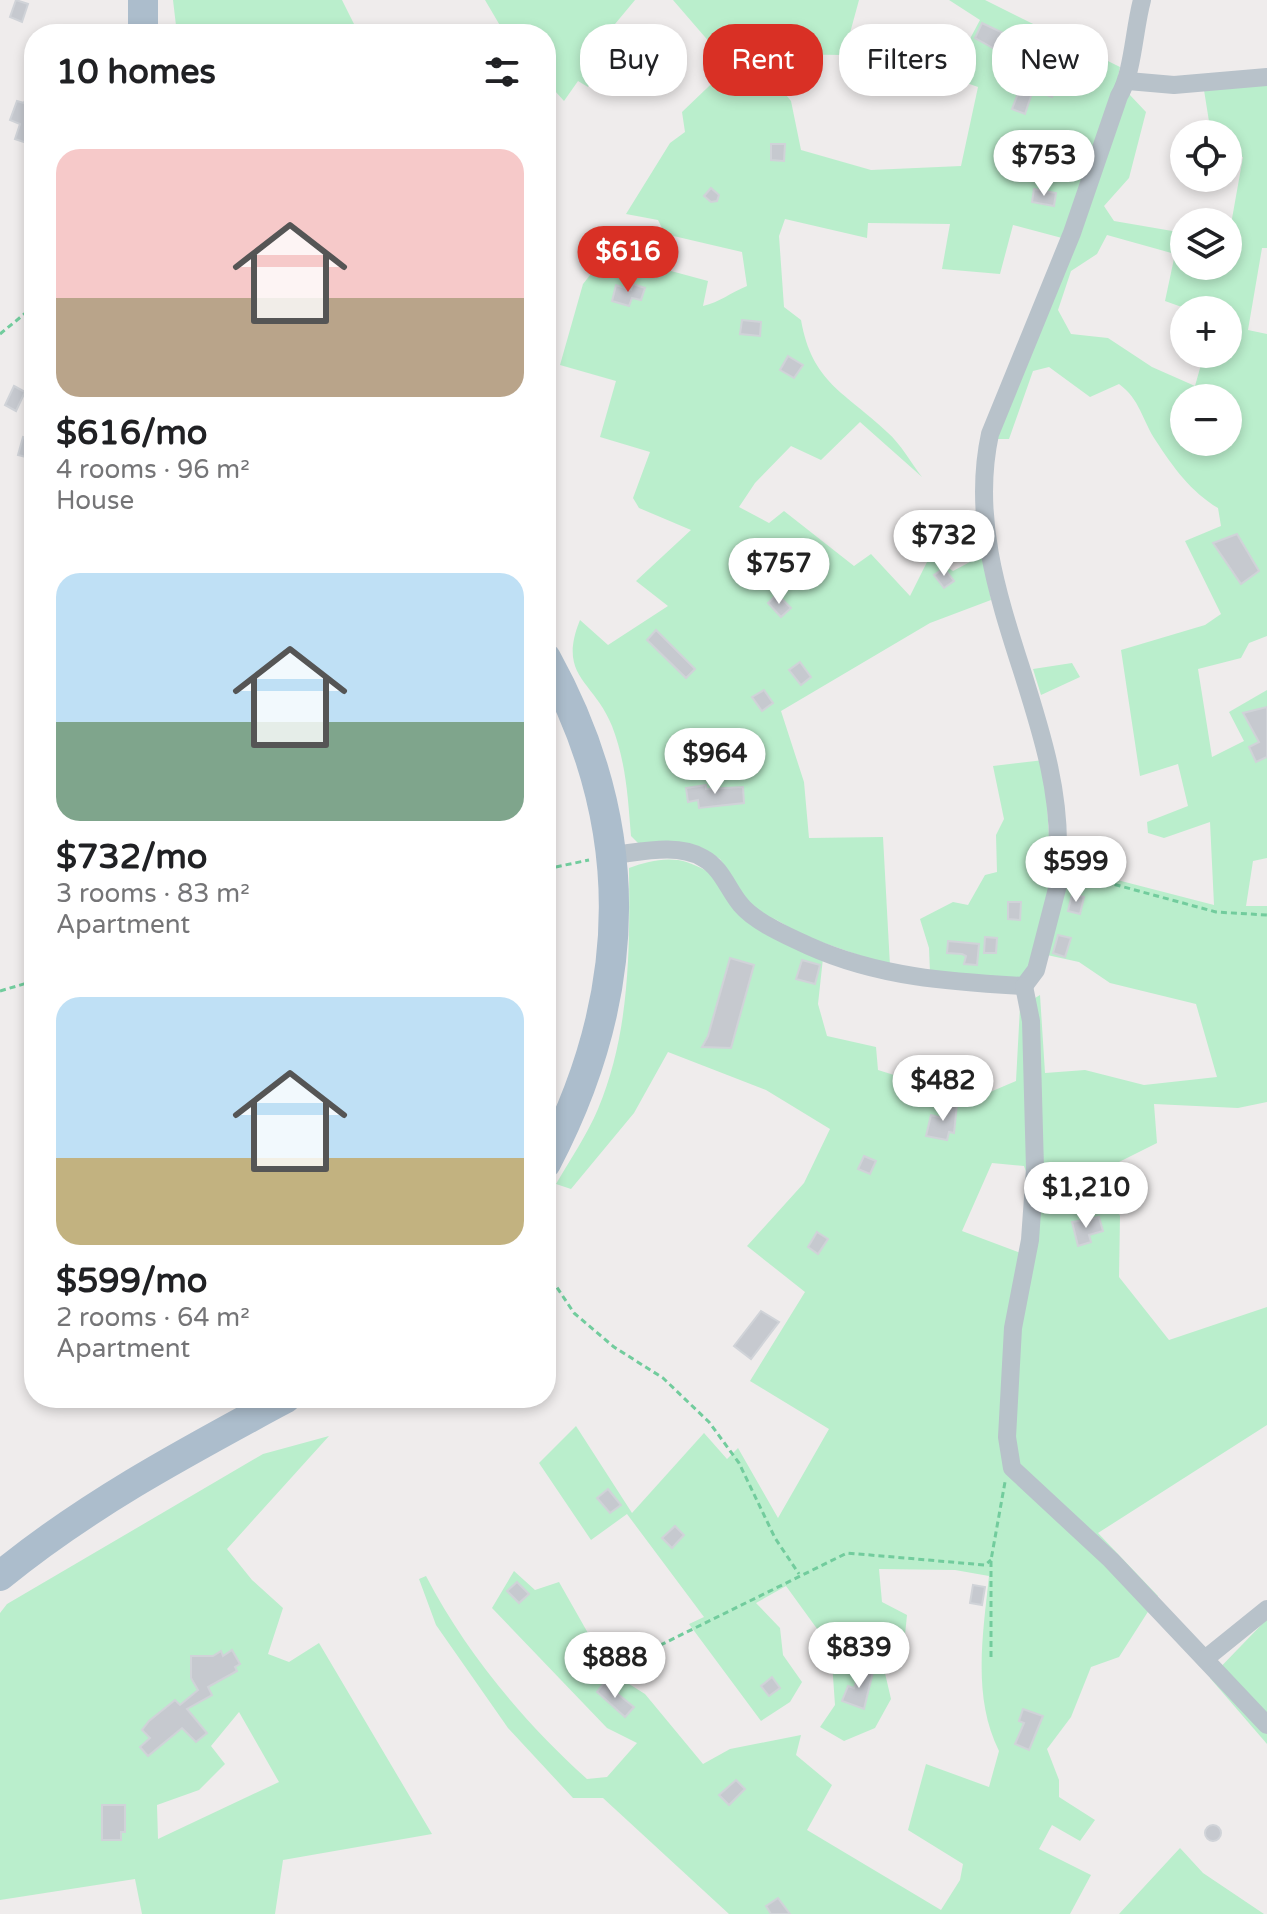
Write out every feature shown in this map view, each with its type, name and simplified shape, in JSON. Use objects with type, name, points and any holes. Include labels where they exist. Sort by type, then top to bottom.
[{"type":"main road","points":[[138,24],[143,0]]},
{"type":"main road","points":[[556,676],[584,744],[603,806],[613,855],[615,910],[603,1022],[589,1071],[556,1142]]},
{"type":"main road","points":[[0,1576],[39,1543],[126,1485],[268,1408]]},
{"type":"street","points":[[1142,0],[1127,66],[1128,81],[1119,96],[1066,247],[990,434],[986,454],[984,525],[988,551],[1000,605],[1053,776],[1059,808],[1057,868],[1060,877],[1036,970],[1024,986],[1034,1062],[1035,1169],[1030,1240],[1013,1328],[1007,1437],[1012,1468],[1111,1560],[1267,1725]]},
{"type":"street","points":[[1128,81],[1174,85],[1267,77]]},
{"type":"street","points":[[613,855],[683,851],[704,858],[721,874],[742,907],[809,946],[856,964],[891,974],[1024,986]]},
{"type":"street","points":[[1205,1659],[1267,1609]]},
{"type":"path","points":[[0,334],[24,314]]},
{"type":"path","points":[[556,867],[613,855]]},
{"type":"path","points":[[1057,868],[1216,912],[1267,915]]},
{"type":"path","points":[[0,991],[24,984]]},
{"type":"path","points":[[556,1286],[574,1313],[614,1347],[663,1378],[709,1422],[739,1463],[775,1538],[799,1574]]},
{"type":"path","points":[[991,1657],[991,1560],[1003,1485],[1012,1468]]},
{"type":"path","points":[[617,1670],[626,1662],[847,1553],[985,1565],[991,1560]]},
{"type":"green space","points":[[173,0],[342,0],[354,24],[176,24]]},
{"type":"green space","points":[[485,0],[635,0],[615,24],[580,24],[580,82],[564,101],[556,92],[556,24],[499,24]]},
{"type":"green space","points":[[673,0],[859,0],[852,24],[839,24],[839,55],[823,55],[823,24],[703,24],[703,35]]},
{"type":"green space","points":[[949,0],[985,0],[1033,24],[992,24],[992,96],[1108,96],[1108,61],[1120,67],[1115,90],[1062,238],[1013,225],[1000,274],[942,269],[950,224],[868,223],[867,238],[785,219],[779,236],[784,307],[801,320],[813,358],[832,385],[892,437],[922,477],[860,422],[821,460],[791,446],[755,483],[739,507],[769,523],[784,511],[854,566],[871,554],[910,596],[930,556],[953,571],[983,555],[991,600],[930,623],[781,711],[804,782],[809,838],[883,837],[890,966],[804,936],[749,904],[720,859],[700,847],[639,844],[631,836],[623,767],[612,726],[575,666],[574,639],[580,620],[608,645],[668,606],[636,581],[691,530],[639,508],[633,498],[650,452],[600,437],[616,381],[560,365],[583,284],[602,260],[634,261],[708,281],[703,306],[747,286],[742,252],[665,234],[658,220],[626,214],[670,143],[685,132],[682,112],[703,92],[703,96],[787,96],[791,101],[801,150],[871,170],[961,166],[978,87],[976,28],[980,20]]},
{"type":"green space","points":[[1267,82],[1267,248],[1262,248],[1248,330],[1267,334],[1267,636],[1249,643],[1241,658],[1198,669],[1212,757],[1244,741],[1229,712],[1267,690],[1267,858],[1253,861],[1246,906],[1267,906],[1267,1102],[1238,1108],[1154,1104],[1157,1143],[1101,1171],[1120,1216],[1119,1277],[1169,1340],[1267,1307],[1267,1425],[1098,1533],[1158,1596],[1119,1657],[1091,1667],[1071,1717],[1047,1749],[1059,1780],[1059,1797],[1095,1820],[1080,1841],[1052,1825],[1039,1849],[1091,1875],[1070,1914],[729,1914],[603,1798],[573,1798],[508,1728],[436,1625],[419,1579],[426,1576],[459,1632],[518,1710],[587,1779],[607,1777],[637,1743],[607,1728],[492,1608],[514,1571],[535,1590],[559,1582],[610,1672],[645,1694],[703,1764],[730,1749],[801,1735],[796,1755],[832,1785],[807,1830],[941,1910],[960,1880],[963,1864],[908,1830],[926,1764],[989,1787],[999,1751],[985,1709],[982,1687],[982,1643],[989,1576],[955,1570],[879,1569],[882,1602],[907,1615],[903,1655],[881,1656],[891,1699],[875,1728],[844,1741],[820,1727],[835,1705],[831,1648],[786,1586],[756,1603],[780,1628],[783,1655],[802,1682],[790,1702],[761,1721],[689,1624],[704,1617],[627,1514],[591,1540],[539,1463],[576,1426],[632,1513],[704,1433],[727,1459],[738,1448],[778,1518],[829,1429],[750,1381],[805,1292],[747,1246],[804,1183],[830,1129],[766,1090],[668,1052],[634,1113],[571,1189],[556,1184],[594,1119],[616,1051],[626,990],[629,868],[653,861],[678,860],[712,874],[823,958],[818,1004],[827,1036],[876,1047],[878,1070],[910,1080],[956,1075],[983,1095],[1016,1081],[1020,1007],[1040,995],[1045,1073],[1085,1070],[1144,1085],[1217,1077],[1196,1004],[1110,983],[1079,962],[1047,955],[1067,867],[1214,905],[1210,822],[1164,838],[1148,833],[1147,822],[1188,806],[1178,764],[1140,776],[1121,650],[1205,625],[1221,614],[1185,541],[1221,526],[1218,508],[1191,487],[1176,469],[1151,433],[1136,403],[1119,384],[1090,397],[1049,367],[1033,371],[1009,439],[997,439],[1129,94],[1146,112],[1129,178],[1104,206],[1114,221],[1170,231],[1170,253],[1107,235],[1097,254],[1071,271],[1058,310],[1071,334],[1108,338],[1152,367],[1190,384],[1170,384],[1170,456],[1242,456],[1242,384],[1196,384],[1200,368],[1242,368],[1242,296],[1170,296],[1170,303],[1165,301],[1170,278],[1170,280],[1242,280],[1242,208],[1234,208],[1237,192],[1242,192],[1242,120],[1209,120],[1204,90]],"holes":[[[992,1163],[1024,1166],[1040,1209],[1034,1258],[962,1231]]]},
{"type":"green space","points":[[1072,663],[1080,677],[1041,695],[1033,669]]},
{"type":"green space","points":[[1044,760],[1052,881],[1028,973],[1018,979],[930,972],[929,948],[920,919],[953,902],[968,905],[985,875],[997,872],[996,835],[1004,819],[993,766]]},
{"type":"green space","points":[[329,1436],[227,1549],[252,1580],[283,1608],[268,1654],[289,1662],[319,1643],[432,1834],[283,1860],[275,1914],[142,1914],[135,1879],[0,1900],[0,1613],[7,1604],[263,1454]],"holes":[[[239,1712],[279,1782],[158,1839],[157,1805],[199,1790],[225,1764],[211,1746]]]},
{"type":"green space","points":[[1267,1619],[1267,1744],[1210,1678]]},
{"type":"green space","points":[[1180,1848],[1203,1873],[1264,1914],[1119,1914]]},
{"type":"building","points":[[16,0],[28,4],[22,22],[10,17]]},
{"type":"building","points":[[982,23],[992,28],[992,48],[976,39]]},
{"type":"building","points":[[1017,96],[1031,96],[1025,114],[1012,109]]},
{"type":"building","points":[[17,101],[24,103],[24,142],[15,139],[20,124],[10,120]]},
{"type":"building","points":[[771,144],[785,144],[784,161],[771,160]]},
{"type":"building","points":[[711,188],[719,195],[717,201],[711,202],[704,196]]},
{"type":"building","points":[[1034,189],[1056,193],[1054,206],[1032,202]]},
{"type":"building","points":[[633,284],[645,288],[641,300],[632,298],[629,306],[612,301],[616,285],[631,290]]},
{"type":"building","points":[[742,320],[761,322],[760,336],[740,334]]},
{"type":"building","points":[[788,356],[803,365],[794,378],[780,370]]},
{"type":"building","points":[[14,386],[24,391],[16,411],[5,405]]},
{"type":"building","points":[[23,437],[24,437],[24,456],[18,455]]},
{"type":"building","points":[[1237,534],[1259,571],[1241,584],[1213,543]]},
{"type":"building","points":[[744,558],[764,572],[755,584],[737,569]]},
{"type":"building","points":[[944,568],[954,581],[944,588],[934,575]]},
{"type":"building","points":[[777,594],[791,608],[781,617],[768,603]]},
{"type":"building","points":[[656,630],[695,669],[686,678],[647,640]]},
{"type":"building","points":[[800,662],[811,677],[801,685],[789,670]]},
{"type":"building","points":[[764,690],[773,703],[762,711],[752,697]]},
{"type":"building","points":[[1267,707],[1267,757],[1256,762],[1249,747],[1259,742],[1243,713]]},
{"type":"building","points":[[689,739],[699,757],[686,764],[676,746]]},
{"type":"building","points":[[706,785],[706,789],[743,787],[744,803],[699,808],[698,800],[688,802],[686,788]]},
{"type":"building","points":[[1072,894],[1084,897],[1080,914],[1068,911]]},
{"type":"building","points":[[1008,902],[1021,902],[1020,920],[1008,919]]},
{"type":"building","points":[[1058,935],[1071,938],[1065,957],[1053,953]]},
{"type":"building","points":[[985,937],[997,938],[996,953],[984,953]]},
{"type":"building","points":[[948,941],[979,944],[977,965],[964,964],[966,956],[962,954],[947,953]]},
{"type":"building","points":[[730,958],[754,965],[731,1048],[702,1047],[708,1036]]},
{"type":"building","points":[[802,960],[820,965],[815,984],[796,979]]},
{"type":"building","points":[[946,1101],[957,1104],[954,1133],[949,1132],[947,1140],[926,1136],[931,1115],[942,1118]]},
{"type":"building","points":[[864,1156],[876,1161],[870,1174],[858,1169]]},
{"type":"building","points":[[1099,1217],[1103,1231],[1089,1235],[1091,1242],[1078,1246],[1072,1222]]},
{"type":"building","points":[[817,1232],[828,1239],[818,1254],[808,1247]]},
{"type":"building","points":[[761,1311],[779,1322],[751,1359],[734,1346]]},
{"type":"building","points":[[608,1489],[621,1505],[610,1513],[597,1498]]},
{"type":"building","points":[[675,1526],[684,1535],[672,1548],[662,1538]]},
{"type":"building","points":[[517,1582],[529,1594],[519,1603],[507,1591]]},
{"type":"building","points":[[973,1585],[985,1587],[982,1605],[970,1603]]},
{"type":"building","points":[[851,1630],[872,1636],[865,1661],[844,1655]]},
{"type":"building","points":[[232,1650],[240,1664],[235,1667],[237,1671],[208,1687],[212,1695],[187,1709],[207,1733],[196,1742],[182,1728],[148,1756],[140,1747],[150,1738],[142,1730],[175,1700],[180,1705],[198,1690],[191,1678],[191,1656],[213,1656],[221,1651],[223,1656]]},
{"type":"building","points":[[861,1668],[873,1672],[864,1709],[842,1701],[848,1686],[854,1688]]},
{"type":"building","points":[[772,1677],[780,1688],[769,1696],[761,1686]]},
{"type":"building","points":[[604,1683],[634,1707],[625,1717],[597,1692]]},
{"type":"building","points":[[1023,1709],[1043,1716],[1029,1750],[1015,1744],[1024,1723],[1019,1721]]},
{"type":"building","points":[[736,1780],[745,1789],[729,1805],[719,1795]]},
{"type":"building","points":[[102,1805],[125,1805],[125,1832],[121,1832],[121,1840],[102,1840]]},
{"type":"building","points":[[1213,1825],[1219,1827],[1219,1839],[1213,1841],[1207,1839],[1205,1833],[1207,1827]]},
{"type":"building","points":[[778,1898],[790,1914],[771,1914],[766,1906]]}]
